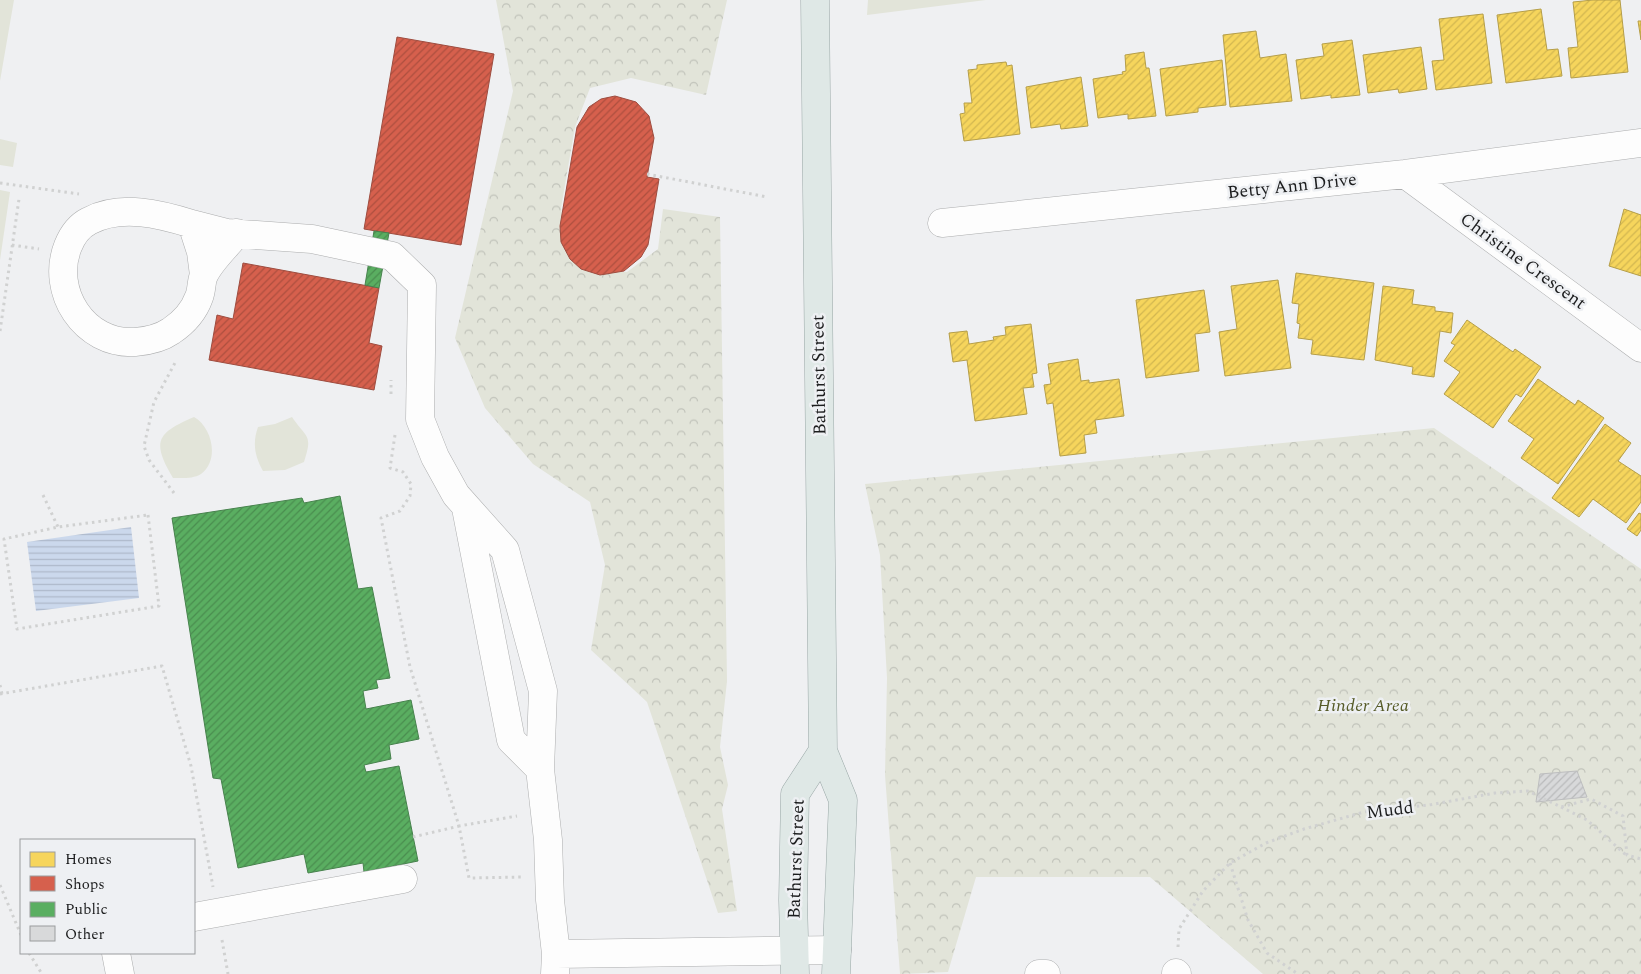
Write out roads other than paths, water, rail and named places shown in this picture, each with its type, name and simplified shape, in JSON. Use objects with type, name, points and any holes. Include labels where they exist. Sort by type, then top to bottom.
[{"type":"main road","name":"Bathurst Street","points":[[815,0],[823,751],[843,800],[836,962]]},
{"type":"main road","name":"Bathurst Street","points":[[794,962],[795,794],[823,751]]},
{"type":"street","name":"Betty Ann Drive","points":[[942,223],[1405,174],[1641,144]]},
{"type":"street","name":"Christine Crescent","points":[[1405,174],[1641,348]]},
{"type":"street","points":[[192,224],[201,252],[204,275],[199,298],[187,318],[170,332],[148,341],[125,342],[102,336],[83,322],[69,304],[62,281],[63,258],[72,236],[88,221],[104,215],[150,212],[237,234],[312,239],[392,256],[422,285],[420,419],[436,457],[456,495],[505,550],[543,691],[540,769],[545,811],[555,964],[836,962]]},
{"type":"street","points":[[204,275],[237,234]]},
{"type":"street","points":[[466,506],[512,740],[540,769]]},
{"type":"street","points":[[206,915],[403,879]]},
{"type":"street","points":[[116,954],[120,974]]},
{"type":"street","points":[[1039,974],[1046,974]]},
{"type":"water","points":[[131,527],[139,598],[36,611],[27,542]]},
{"type":"park label","name":"Hinder Area","points":[[1363,705]]}]
